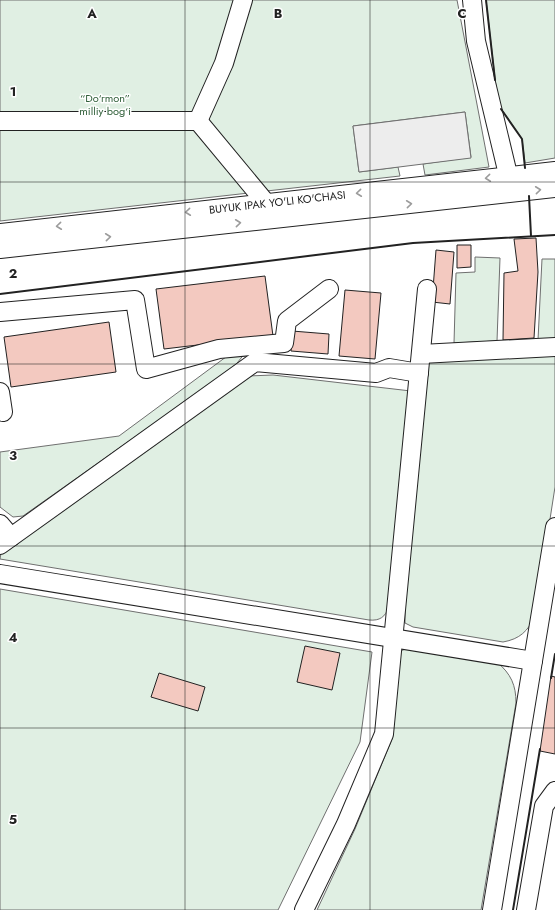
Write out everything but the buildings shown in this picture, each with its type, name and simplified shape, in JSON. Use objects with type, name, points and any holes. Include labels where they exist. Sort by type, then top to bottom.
[{"type":"street","points":[[198,121],[224,63],[243,0]]},
{"type":"street","points":[[472,0],[476,41],[510,184]]},
{"type":"street","points":[[0,121],[198,121]]},
{"type":"street","points":[[198,121],[268,211]]},
{"type":"street","name":"BUYUK IPAK YO'LI KO'CHASI","points":[[0,233],[268,211],[510,184],[555,171]]},
{"type":"street","name":"BUYUK IPAK YO'LI KO'CHASI","points":[[510,184],[555,188]]},
{"type":"street","name":"BUYUK IPAK YO'LI KO'CHASI","points":[[0,249],[268,211]]},
{"type":"street","points":[[0,312],[135,300],[146,369],[219,349],[284,343],[287,320],[329,289]]},
{"type":"street","points":[[304,910],[346,824],[384,734],[427,289]]},
{"type":"street","points":[[421,354],[555,347]]},
{"type":"street","points":[[4,535],[255,362],[376,373],[389,368],[419,373]]},
{"type":"street","points":[[0,392],[3,412]]},
{"type":"street","points":[[492,910],[555,527]]},
{"type":"street","points":[[0,574],[533,661]]},
{"type":"street","points":[[526,910],[544,806],[555,791]]},
{"type":"green space","name":"“Do‘rmon” milliy bog‘i","points":[[0,0],[457,0],[489,167],[425,175],[423,164],[471,157],[465,112],[353,126],[359,172],[398,167],[400,176],[0,221]]},
{"type":"green space","points":[[486,0],[555,0],[555,158],[525,163],[522,139],[498,104]]},
{"type":"green space","points":[[475,257],[500,258],[497,341],[454,343],[456,273],[475,272]]},
{"type":"green space","points":[[542,259],[555,259],[555,339],[538,340]]},
{"type":"green space","points":[[234,351],[245,353],[234,367],[23,516],[13,517],[0,507],[0,452],[119,436]]},
{"type":"green space","points":[[555,353],[555,487],[535,616],[523,634],[509,641],[503,642],[413,627],[405,623],[427,362]]},
{"type":"green space","points":[[273,375],[411,391],[389,607],[382,618],[369,620],[0,559],[1,553],[248,376]]},
{"type":"green space","points":[[0,589],[372,652],[360,742],[278,910],[0,910]]},
{"type":"green space","points":[[409,648],[497,662],[506,671],[514,685],[516,703],[481,910],[317,910],[355,829],[392,739],[400,651]]},
{"type":"shaded area","points":[[465,112],[471,158],[359,172],[353,126]]},
{"type":"wall","points":[[486,0],[495,80]]},
{"type":"wall","points":[[501,109],[522,139],[525,168]]},
{"type":"wall","points":[[529,196],[531,236]]},
{"type":"wall","points":[[0,294],[413,243],[555,235]]},
{"type":"wall","points":[[551,678],[555,654]]},
{"type":"wall","points":[[513,910],[540,749]]}]
